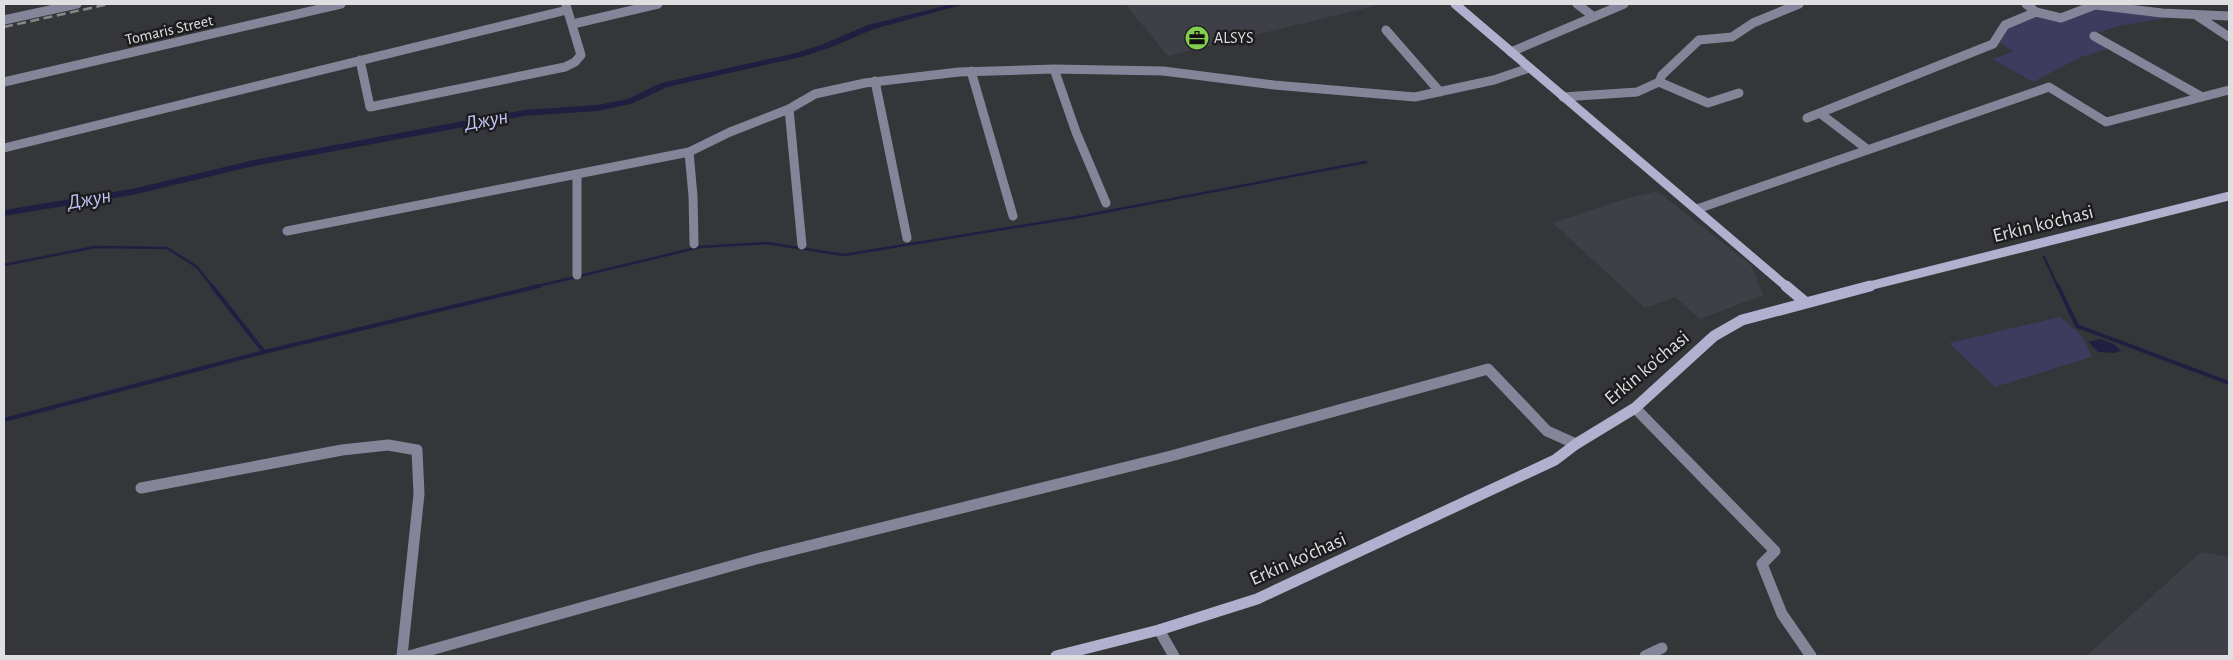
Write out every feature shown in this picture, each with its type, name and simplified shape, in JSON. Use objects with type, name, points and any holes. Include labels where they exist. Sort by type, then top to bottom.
[{"type":"main road","points":[[1455,4],[1805,302]]},
{"type":"main road","name":"Erkin ko'chasi","points":[[1056,656],[1159,630],[1257,599],[1555,460],[1576,444],[1635,408],[1714,336],[1742,320],[1805,302],[2229,196]]},
{"type":"street","points":[[4,20],[78,4]]},
{"type":"street","name":"Tomaris Street","points":[[4,82],[341,4]]},
{"type":"street","points":[[574,24],[658,4]]},
{"type":"street","points":[[1577,4],[1594,17]]},
{"type":"street","points":[[1511,52],[1624,4]]},
{"type":"street","points":[[1563,97],[1637,92],[1659,82],[1662,75],[1698,40],[1732,37],[1753,23],[1798,4]]},
{"type":"street","points":[[2026,4],[2036,12],[2061,18],[2095,5],[2229,16]]},
{"type":"street","points":[[2129,4],[2138,10]]},
{"type":"street","points":[[4,148],[567,7],[574,24],[581,55],[575,62],[566,67],[370,107],[360,60]]},
{"type":"street","points":[[1807,118],[1993,44],[2005,25],[2036,12]]},
{"type":"street","points":[[2195,14],[2229,37]]},
{"type":"street","points":[[1386,30],[1440,92]]},
{"type":"street","points":[[2094,36],[2202,97]]},
{"type":"street","points":[[287,231],[689,152],[730,132],[789,109],[815,94],[875,81],[971,72],[1054,69],[1163,71],[1274,85],[1415,97],[1494,80],[1528,68]]},
{"type":"street","points":[[1054,69],[1076,132],[1106,203]]},
{"type":"street","points":[[971,72],[989,141],[1013,216]]},
{"type":"street","points":[[875,81],[907,238]]},
{"type":"street","points":[[1659,82],[1708,103],[1739,93]]},
{"type":"street","points":[[1697,209],[1867,148],[2049,87],[2106,122],[2229,90]]},
{"type":"street","points":[[789,109],[802,245]]},
{"type":"street","points":[[1821,114],[1867,148]]},
{"type":"street","points":[[689,152],[693,196],[694,244]]},
{"type":"street","points":[[577,174],[577,275]]},
{"type":"street","points":[[409,656],[756,559],[1171,456],[1488,369],[1546,431],[1576,444]]},
{"type":"street","points":[[1635,408],[1775,551],[1762,564],[1782,614],[1811,656]]},
{"type":"street","points":[[141,488],[342,450],[388,445],[417,450],[419,494],[402,656]]},
{"type":"street","points":[[1159,630],[1174,656]]},
{"type":"street","points":[[1644,656],[1662,648]]},
{"type":"shaded area","name":"ALSYS","points":[[1125,4],[1383,4],[1168,56]]},
{"type":"shaded area","points":[[2097,7],[2179,16],[2118,26],[2091,35],[2111,48],[2081,57],[2033,82],[1993,59],[2014,51],[2000,43],[2009,25],[2037,15],[2066,20]]},
{"type":"shaded area","points":[[1657,191],[1752,266],[1763,295],[1700,319],[1675,297],[1645,308],[1553,223],[1618,201]]},
{"type":"shaded area","points":[[2060,317],[2087,344],[2091,357],[1995,387],[1949,343]]},
{"type":"shaded area","points":[[2100,339],[2114,344],[2121,351],[2114,353],[2098,352],[2088,342]]},
{"type":"shaded area","points":[[2201,552],[2229,557],[2229,656],[2086,656]]},
{"type":"waterway","name":"Джун","points":[[4,213],[132,192],[254,163],[524,113],[597,108],[631,101],[664,85],[798,55],[826,46],[871,27],[961,4]]},
{"type":"waterway","points":[[534,287],[700,247],[767,243],[844,255],[1083,216],[1366,162]]},
{"type":"waterway","points":[[4,265],[95,247],[167,248],[197,267],[213,287]]},
{"type":"waterway","points":[[2044,257],[2058,287]]},
{"type":"waterway","points":[[212,286],[264,352]]},
{"type":"waterway","points":[[264,352],[539,286]]},
{"type":"waterway","points":[[2058,286],[2077,326],[2229,383]]},
{"type":"waterway","points":[[4,420],[264,352]]},
{"type":"railway","points":[[4,27],[109,4]]},
{"type":"place","name":"ALSYS","points":[[1197,38]]}]
